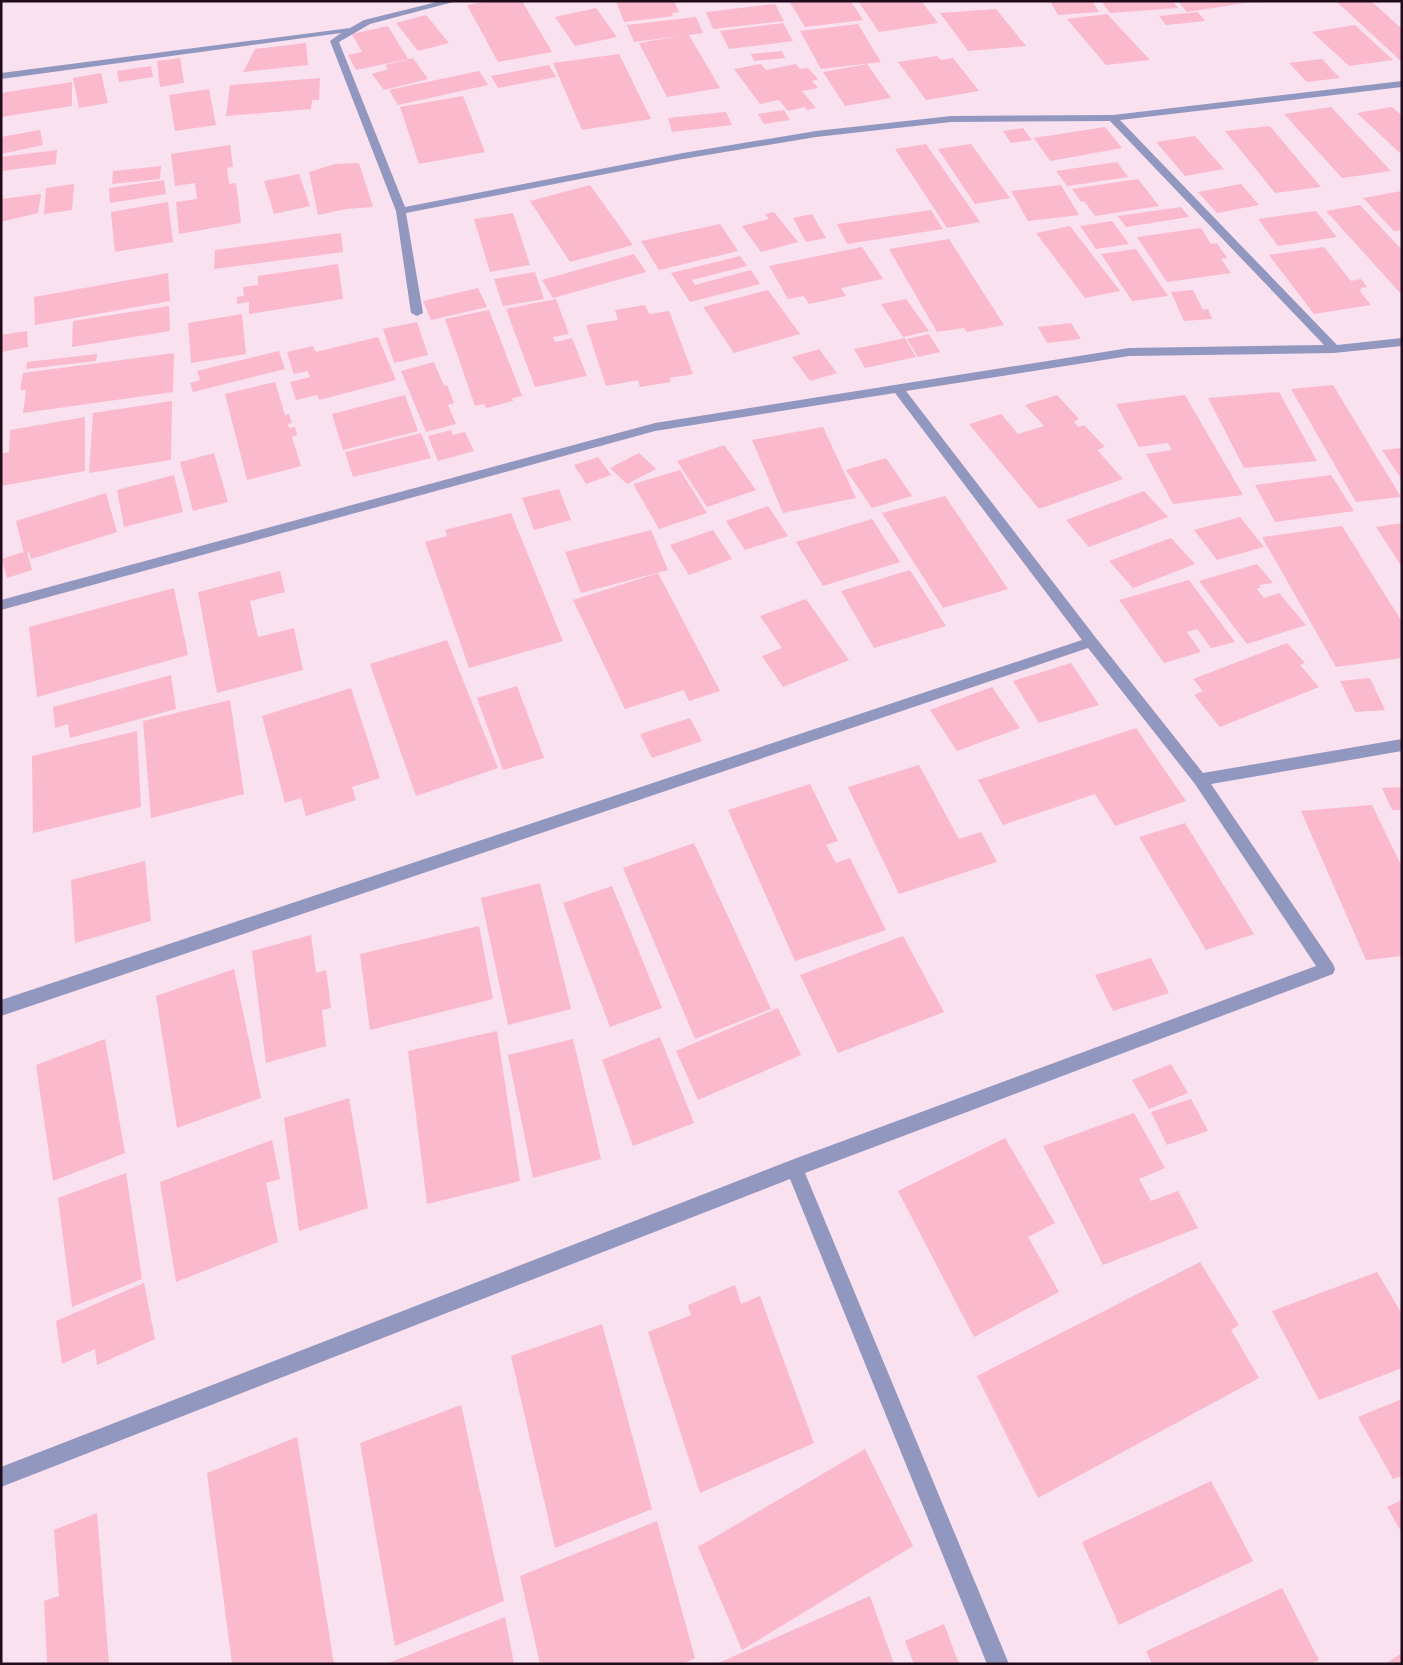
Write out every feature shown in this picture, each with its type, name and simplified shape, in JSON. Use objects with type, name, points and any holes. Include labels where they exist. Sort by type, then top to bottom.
[{"type":"street","points":[[417,314],[401,212],[334,41],[350,29],[367,22],[453,1]]},
{"type":"street","points":[[1,76],[350,29]]},
{"type":"street","points":[[401,212],[682,156],[816,134],[951,120],[1113,118],[1402,84]]},
{"type":"street","points":[[1113,118],[1334,348]]},
{"type":"street","points":[[1,605],[656,427],[1130,352],[1334,348],[1402,342]]},
{"type":"street","points":[[1,1477],[794,1168],[1327,970],[1200,780],[1091,642],[898,389]]},
{"type":"street","points":[[1,1008],[1091,642]]},
{"type":"street","points":[[1200,780],[1402,745]]},
{"type":"street","points":[[794,1168],[998,1664]]},
{"type":"building","points":[[490,1],[522,1],[552,52],[498,62],[467,5]]},
{"type":"building","points":[[616,1],[674,1],[679,12],[672,13],[673,16],[624,22]]},
{"type":"building","points":[[789,1],[851,1],[863,20],[805,27]]},
{"type":"building","points":[[858,1],[921,1],[938,23],[879,32]]},
{"type":"building","points":[[1050,1],[1092,1],[1099,12],[1058,15]]},
{"type":"building","points":[[1173,1],[1178,8],[1110,13],[1102,2]]},
{"type":"building","points":[[1178,1],[1260,1],[1260,2],[1187,12]]},
{"type":"building","points":[[1371,1],[1402,29],[1402,62],[1337,2]]},
{"type":"building","points":[[775,4],[784,21],[713,29],[706,12]]},
{"type":"building","points":[[596,8],[617,37],[575,46],[555,17]]},
{"type":"building","points":[[996,9],[1026,46],[968,51],[940,13]]},
{"type":"building","points":[[1198,12],[1205,21],[1166,25],[1159,16]]},
{"type":"building","points":[[1107,14],[1150,60],[1106,65],[1067,19]]},
{"type":"building","points":[[426,15],[449,43],[418,51],[396,23]]},
{"type":"building","points":[[696,17],[703,33],[689,35],[720,88],[667,97],[639,43],[678,36],[634,42],[627,25]]},
{"type":"building","points":[[783,23],[793,41],[729,49],[720,31]]},
{"type":"building","points":[[858,24],[881,62],[821,69],[800,31]]},
{"type":"building","points":[[1355,25],[1393,60],[1349,66],[1312,32]]},
{"type":"building","points":[[388,26],[408,59],[356,70],[348,55],[362,52],[352,34]]},
{"type":"building","points":[[306,43],[308,65],[243,72],[255,49]]},
{"type":"building","points":[[782,51],[785,58],[754,61],[751,54]]},
{"type":"building","points":[[619,54],[651,119],[582,130],[553,63]]},
{"type":"building","points":[[937,56],[941,60],[953,58],[979,91],[926,100],[898,62]]},
{"type":"building","points":[[180,58],[184,83],[160,87],[157,61]]},
{"type":"building","points":[[413,58],[428,79],[384,90],[372,74],[388,69],[385,65]]},
{"type":"building","points":[[1322,59],[1340,78],[1307,82],[1289,63]]},
{"type":"building","points":[[761,64],[766,70],[796,64],[800,69],[808,68],[818,79],[812,81],[818,88],[802,91],[816,108],[807,110],[805,107],[788,111],[779,100],[760,104],[734,69]]},
{"type":"building","points":[[867,64],[891,98],[845,106],[823,72]]},
{"type":"building","points":[[549,65],[556,77],[498,88],[491,76]]},
{"type":"building","points":[[151,66],[153,77],[119,82],[117,71]]},
{"type":"building","points":[[479,71],[488,85],[398,105],[389,90]]},
{"type":"building","points":[[101,73],[108,103],[79,108],[73,78]]},
{"type":"building","points":[[320,78],[319,100],[312,100],[311,109],[226,116],[230,85]]},
{"type":"building","points":[[72,82],[72,106],[1,117],[1,93]]},
{"type":"building","points":[[209,89],[216,125],[175,131],[169,95]]},
{"type":"building","points":[[463,96],[485,152],[419,164],[400,107]]},
{"type":"building","points":[[1331,107],[1391,171],[1342,178],[1284,114]]},
{"type":"building","points":[[1392,107],[1402,116],[1402,155],[1357,113]]},
{"type":"building","points":[[784,110],[790,120],[764,124],[758,114]]},
{"type":"building","points":[[726,112],[732,125],[672,132],[668,118]]},
{"type":"building","points":[[1270,126],[1321,187],[1275,193],[1225,131]]},
{"type":"building","points":[[1105,127],[1122,148],[1050,161],[1034,138]]},
{"type":"building","points":[[1023,128],[1032,140],[1011,143],[1003,131]]},
{"type":"building","points":[[40,130],[43,145],[1,154],[1,137]]},
{"type":"building","points":[[1195,136],[1224,169],[1185,176],[1156,142]]},
{"type":"building","points":[[926,144],[980,222],[947,228],[895,149]]},
{"type":"building","points":[[971,144],[1010,198],[975,204],[938,149]]},
{"type":"building","points":[[230,145],[233,167],[227,168],[229,184],[236,183],[241,223],[179,234],[176,202],[197,199],[195,183],[175,186],[171,154]]},
{"type":"building","points":[[57,150],[56,164],[1,171],[1,157]]},
{"type":"building","points":[[1117,162],[1128,177],[1067,186],[1056,171]]},
{"type":"building","points":[[359,163],[373,207],[346,209],[318,215],[309,172],[335,164]]},
{"type":"building","points":[[161,166],[160,179],[112,184],[113,171]]},
{"type":"building","points":[[299,174],[310,206],[274,214],[264,181]]},
{"type":"building","points":[[1138,179],[1159,206],[1095,216],[1084,201],[1081,202],[1072,189]]},
{"type":"building","points":[[164,180],[166,194],[110,203],[109,188]]},
{"type":"building","points":[[74,184],[72,210],[44,214],[46,188]]},
{"type":"building","points":[[1241,184],[1259,205],[1217,213],[1198,192]]},
{"type":"building","points":[[590,185],[633,245],[570,262],[530,201]]},
{"type":"building","points":[[1061,185],[1079,215],[1028,221],[1011,191]]},
{"type":"building","points":[[1402,191],[1402,230],[1394,231],[1363,198]]},
{"type":"building","points":[[41,194],[38,213],[1,222],[1,199]]},
{"type":"building","points":[[168,202],[173,242],[115,252],[111,212]]},
{"type":"building","points":[[1360,205],[1402,250],[1402,295],[1326,211]]},
{"type":"building","points":[[1181,207],[1189,217],[1126,227],[1118,216]]},
{"type":"building","points":[[931,210],[943,229],[847,244],[837,224]]},
{"type":"building","points":[[1316,211],[1337,237],[1278,246],[1258,219]]},
{"type":"building","points":[[774,212],[798,242],[761,252],[742,226],[769,219],[765,214]]},
{"type":"building","points":[[513,213],[530,265],[490,272],[474,219]]},
{"type":"building","points":[[812,214],[826,238],[806,242],[793,218]]},
{"type":"building","points":[[1112,221],[1129,244],[1096,249],[1080,226]]},
{"type":"building","points":[[720,224],[738,251],[659,270],[641,241]]},
{"type":"building","points":[[1070,226],[1120,291],[1085,298],[1036,233]]},
{"type":"building","points":[[1201,228],[1211,244],[1217,243],[1227,258],[1221,259],[1231,273],[1167,282],[1137,237]]},
{"type":"building","points":[[341,233],[343,252],[214,269],[215,250]]},
{"type":"building","points":[[949,239],[1004,325],[967,332],[964,328],[937,332],[889,249]]},
{"type":"building","points":[[862,247],[883,279],[841,288],[846,296],[809,304],[804,296],[788,299],[769,266]]},
{"type":"building","points":[[1324,247],[1351,281],[1361,279],[1367,287],[1360,288],[1362,290],[1359,290],[1371,305],[1314,314],[1269,255]]},
{"type":"building","points":[[1136,249],[1168,296],[1132,301],[1101,254]]},
{"type":"building","points":[[634,254],[646,272],[553,298],[542,280]]},
{"type":"building","points":[[740,256],[747,266],[692,280],[695,285],[751,270],[760,284],[690,302],[671,273]]},
{"type":"building","points":[[338,264],[343,299],[249,314],[249,302],[237,304],[237,297],[244,296],[243,287],[258,285],[258,276]]},
{"type":"building","points":[[535,272],[544,299],[503,306],[494,279]]},
{"type":"building","points":[[168,273],[170,301],[35,325],[34,297]]},
{"type":"building","points":[[478,288],[487,307],[431,320],[423,301]]},
{"type":"building","points":[[768,290],[800,334],[734,353],[703,307]]},
{"type":"building","points":[[1193,290],[1203,310],[1208,309],[1212,319],[1184,321],[1171,292]]},
{"type":"building","points":[[556,299],[569,334],[553,337],[555,342],[572,338],[587,376],[535,387],[506,309]]},
{"type":"building","points":[[906,299],[929,331],[903,337],[881,304]]},
{"type":"building","points":[[645,305],[649,314],[669,311],[693,374],[669,378],[671,382],[640,387],[638,380],[606,386],[586,325],[618,320],[615,310]]},
{"type":"building","points":[[169,306],[170,331],[72,347],[73,321]]},
{"type":"building","points":[[489,310],[522,396],[512,398],[513,401],[486,408],[484,404],[475,406],[445,319]]},
{"type":"building","points":[[242,314],[246,354],[191,363],[188,323]]},
{"type":"building","points":[[417,322],[428,355],[394,363],[383,329]]},
{"type":"building","points":[[1071,323],[1081,339],[1047,343],[1038,327]]},
{"type":"building","points":[[27,331],[28,347],[1,352],[1,335]]},
{"type":"building","points":[[929,334],[940,352],[918,357],[907,339]]},
{"type":"building","points":[[378,337],[396,380],[319,400],[317,395],[296,400],[290,382],[310,377],[308,371],[294,374],[287,352],[313,346],[316,352]]},
{"type":"building","points":[[905,338],[916,357],[865,368],[854,349]]},
{"type":"building","points":[[819,349],[837,373],[810,381],[792,357]]},
{"type":"building","points":[[279,351],[285,369],[193,392],[190,383],[200,380],[197,371]]},
{"type":"building","points":[[174,353],[173,392],[23,413],[26,390],[20,390],[23,373]]},
{"type":"building","points":[[97,354],[96,361],[26,369],[27,362]]},
{"type":"building","points":[[434,362],[444,386],[447,385],[454,403],[448,405],[456,424],[426,432],[401,371]]},
{"type":"building","points":[[275,382],[285,415],[289,414],[292,423],[288,424],[289,428],[295,427],[297,435],[292,437],[301,466],[247,480],[225,394]]},
{"type":"building","points":[[1333,385],[1401,497],[1356,502],[1291,389]]},
{"type":"building","points":[[1279,392],[1317,461],[1244,468],[1208,398]]},
{"type":"building","points":[[405,395],[418,431],[343,450],[332,414]]},
{"type":"building","points":[[1057,395],[1079,419],[1074,422],[1078,427],[1084,425],[1105,447],[1097,450],[1123,479],[1039,509],[969,424],[1001,414],[1018,434],[1044,426],[1025,405]]},
{"type":"building","points":[[1185,395],[1243,495],[1173,504],[1146,454],[1172,450],[1168,443],[1139,447],[1116,404]]},
{"type":"building","points":[[172,401],[171,460],[89,473],[93,413]]},
{"type":"building","points":[[85,417],[85,471],[1,486],[1,454],[9,452],[10,430]]},
{"type":"building","points":[[823,427],[856,498],[783,513],[752,440]]},
{"type":"building","points":[[451,430],[453,435],[465,432],[474,451],[438,461],[428,436]]},
{"type":"building","points":[[421,433],[431,458],[353,477],[345,452]]},
{"type":"building","points":[[724,445],[756,490],[707,507],[677,461]]},
{"type":"building","points":[[1402,448],[1402,480],[1382,450]]},
{"type":"building","points":[[214,453],[228,502],[193,511],[180,462]]},
{"type":"building","points":[[639,453],[656,469],[627,484],[610,468]]},
{"type":"building","points":[[598,457],[611,475],[586,484],[574,465]]},
{"type":"building","points":[[886,458],[912,496],[872,508],[846,470]]},
{"type":"building","points":[[680,470],[707,513],[659,529],[633,484]]},
{"type":"building","points":[[174,475],[183,512],[124,527],[117,490]]},
{"type":"building","points":[[1331,475],[1354,511],[1275,522],[1255,485]]},
{"type":"building","points":[[559,489],[571,520],[534,530],[522,498]]},
{"type":"building","points":[[1144,491],[1168,517],[1089,547],[1066,520]]},
{"type":"building","points":[[106,493],[117,532],[31,559],[29,552],[27,552],[32,570],[7,578],[2,559],[23,552],[25,558],[16,521]]},
{"type":"building","points":[[945,496],[1008,589],[943,608],[882,513]]},
{"type":"building","points":[[768,506],[788,536],[745,550],[726,521]]},
{"type":"building","points":[[511,513],[563,641],[469,668],[425,542],[447,536],[445,530]]},
{"type":"building","points":[[1240,517],[1264,547],[1217,560],[1194,530]]},
{"type":"building","points":[[872,519],[900,562],[823,586],[796,542]]},
{"type":"building","points":[[1402,523],[1402,567],[1376,527]]},
{"type":"building","points":[[1342,526],[1402,622],[1402,658],[1336,667],[1262,537]]},
{"type":"building","points":[[651,530],[668,570],[581,593],[565,552]]},
{"type":"building","points":[[713,530],[732,559],[689,575],[670,545]]},
{"type":"building","points":[[1171,538],[1195,564],[1133,588],[1109,561]]},
{"type":"building","points":[[1257,564],[1273,583],[1259,585],[1261,587],[1257,589],[1264,598],[1279,593],[1306,625],[1247,644],[1199,581]]},
{"type":"building","points":[[910,570],[946,626],[874,648],[841,591]]},
{"type":"building","points":[[280,571],[285,592],[250,601],[258,637],[294,628],[303,670],[217,693],[198,592]]},
{"type":"building","points":[[658,573],[720,691],[689,701],[684,690],[625,709],[573,600]]},
{"type":"building","points":[[1189,580],[1235,642],[1211,648],[1197,629],[1187,632],[1201,652],[1164,663],[1119,600]]},
{"type":"building","points":[[174,588],[188,655],[37,697],[29,627]]},
{"type":"building","points":[[806,599],[849,660],[783,687],[762,656],[782,648],[760,616]]},
{"type":"building","points":[[447,640],[498,768],[416,796],[370,664]]},
{"type":"building","points":[[1287,643],[1305,663],[1300,665],[1319,687],[1220,727],[1194,695],[1203,691],[1193,679]]},
{"type":"building","points":[[1071,663],[1099,705],[1039,723],[1013,681]]},
{"type":"building","points":[[171,675],[176,709],[70,738],[68,724],[55,728],[53,707]]},
{"type":"building","points":[[1370,678],[1385,710],[1355,712],[1340,681]]},
{"type":"building","points":[[517,686],[544,758],[503,770],[477,698]]},
{"type":"building","points":[[992,687],[1020,728],[957,751],[930,710]]},
{"type":"building","points":[[351,688],[380,778],[352,787],[356,800],[306,816],[301,798],[285,803],[262,716]]},
{"type":"building","points":[[230,700],[244,794],[151,818],[143,721]]},
{"type":"building","points":[[690,718],[702,741],[652,758],[640,734]]},
{"type":"building","points":[[1136,728],[1186,801],[1115,826],[1095,794],[1003,825],[978,780]]},
{"type":"building","points":[[137,731],[141,807],[33,833],[32,756]]},
{"type":"building","points":[[919,765],[959,839],[981,832],[997,862],[899,894],[848,787]]},
{"type":"building","points":[[810,784],[838,841],[826,845],[836,863],[850,858],[886,930],[795,961],[728,810]]},
{"type":"building","points":[[1402,787],[1402,810],[1392,810],[1382,788]]},
{"type":"building","points":[[1372,805],[1402,867],[1402,956],[1366,960],[1301,811]]},
{"type":"building","points":[[1185,823],[1254,934],[1206,950],[1139,837]]},
{"type":"building","points":[[694,843],[771,1009],[695,1039],[623,868]]},
{"type":"building","points":[[145,861],[151,921],[75,943],[71,880]]},
{"type":"building","points":[[540,883],[571,1009],[508,1025],[481,898]]},
{"type":"building","points":[[612,886],[662,1008],[610,1027],[563,903]]},
{"type":"building","points":[[479,926],[493,999],[370,1030],[360,954]]},
{"type":"building","points":[[311,935],[316,973],[326,970],[331,1008],[322,1010],[326,1046],[266,1063],[252,951]]},
{"type":"building","points":[[903,936],[944,1012],[838,1053],[800,975]]},
{"type":"building","points":[[1151,958],[1169,993],[1113,1011],[1095,975]]},
{"type":"building","points":[[234,969],[261,1098],[177,1128],[156,996]]},
{"type":"building","points":[[778,1008],[801,1055],[698,1100],[676,1051]]},
{"type":"building","points":[[497,1031],[520,1181],[427,1204],[408,1051]]},
{"type":"building","points":[[660,1037],[694,1123],[633,1146],[602,1060]]},
{"type":"building","points":[[105,1039],[125,1153],[53,1181],[36,1065]]},
{"type":"building","points":[[573,1039],[601,1159],[533,1178],[508,1055]]},
{"type":"building","points":[[1171,1064],[1188,1093],[1149,1109],[1132,1080]]},
{"type":"building","points":[[349,1098],[368,1208],[299,1231],[284,1118]]},
{"type":"building","points":[[1191,1099],[1208,1131],[1167,1145],[1151,1112]]},
{"type":"building","points":[[1134,1113],[1165,1168],[1139,1179],[1151,1201],[1178,1191],[1198,1228],[1103,1265],[1043,1146]]},
{"type":"building","points":[[1005,1138],[1055,1223],[1028,1237],[1059,1292],[974,1337],[898,1191]]},
{"type":"building","points":[[272,1140],[280,1179],[266,1183],[278,1242],[176,1282],[160,1182]]},
{"type":"building","points":[[126,1173],[142,1279],[72,1307],[58,1198]]},
{"type":"building","points":[[1200,1262],[1239,1325],[1231,1330],[1259,1378],[1038,1498],[977,1376]]},
{"type":"building","points":[[1377,1272],[1402,1314],[1402,1368],[1319,1400],[1272,1311]]},
{"type":"building","points":[[144,1283],[155,1339],[97,1365],[95,1349],[62,1364],[56,1321]]},
{"type":"building","points":[[735,1285],[741,1304],[760,1296],[814,1443],[700,1493],[648,1332],[691,1315],[688,1305]]},
{"type":"building","points":[[602,1324],[652,1509],[555,1548],[511,1356]]},
{"type":"building","points":[[1402,1399],[1402,1476],[1393,1479],[1358,1417]]},
{"type":"building","points":[[461,1405],[504,1601],[395,1646],[360,1443]]},
{"type":"building","points":[[297,1437],[334,1664],[232,1664],[207,1473]]},
{"type":"building","points":[[865,1449],[913,1546],[742,1650],[698,1547]]},
{"type":"building","points":[[1211,1481],[1253,1561],[1119,1625],[1082,1542]]},
{"type":"building","points":[[1402,1500],[1402,1533],[1387,1507]]},
{"type":"building","points":[[97,1513],[109,1664],[47,1664],[44,1601],[59,1596],[54,1530]]},
{"type":"building","points":[[657,1521],[695,1658],[683,1664],[540,1664],[520,1576]]},
{"type":"building","points":[[1282,1588],[1319,1660],[1310,1664],[1152,1664],[1146,1651]]},
{"type":"building","points":[[870,1596],[894,1664],[716,1664]]},
{"type":"building","points":[[505,1617],[514,1663],[386,1664]]},
{"type":"building","points":[[944,1624],[959,1664],[914,1664],[905,1641]]},
{"type":"building","points":[[1402,1653],[1402,1664],[1385,1664]]}]
